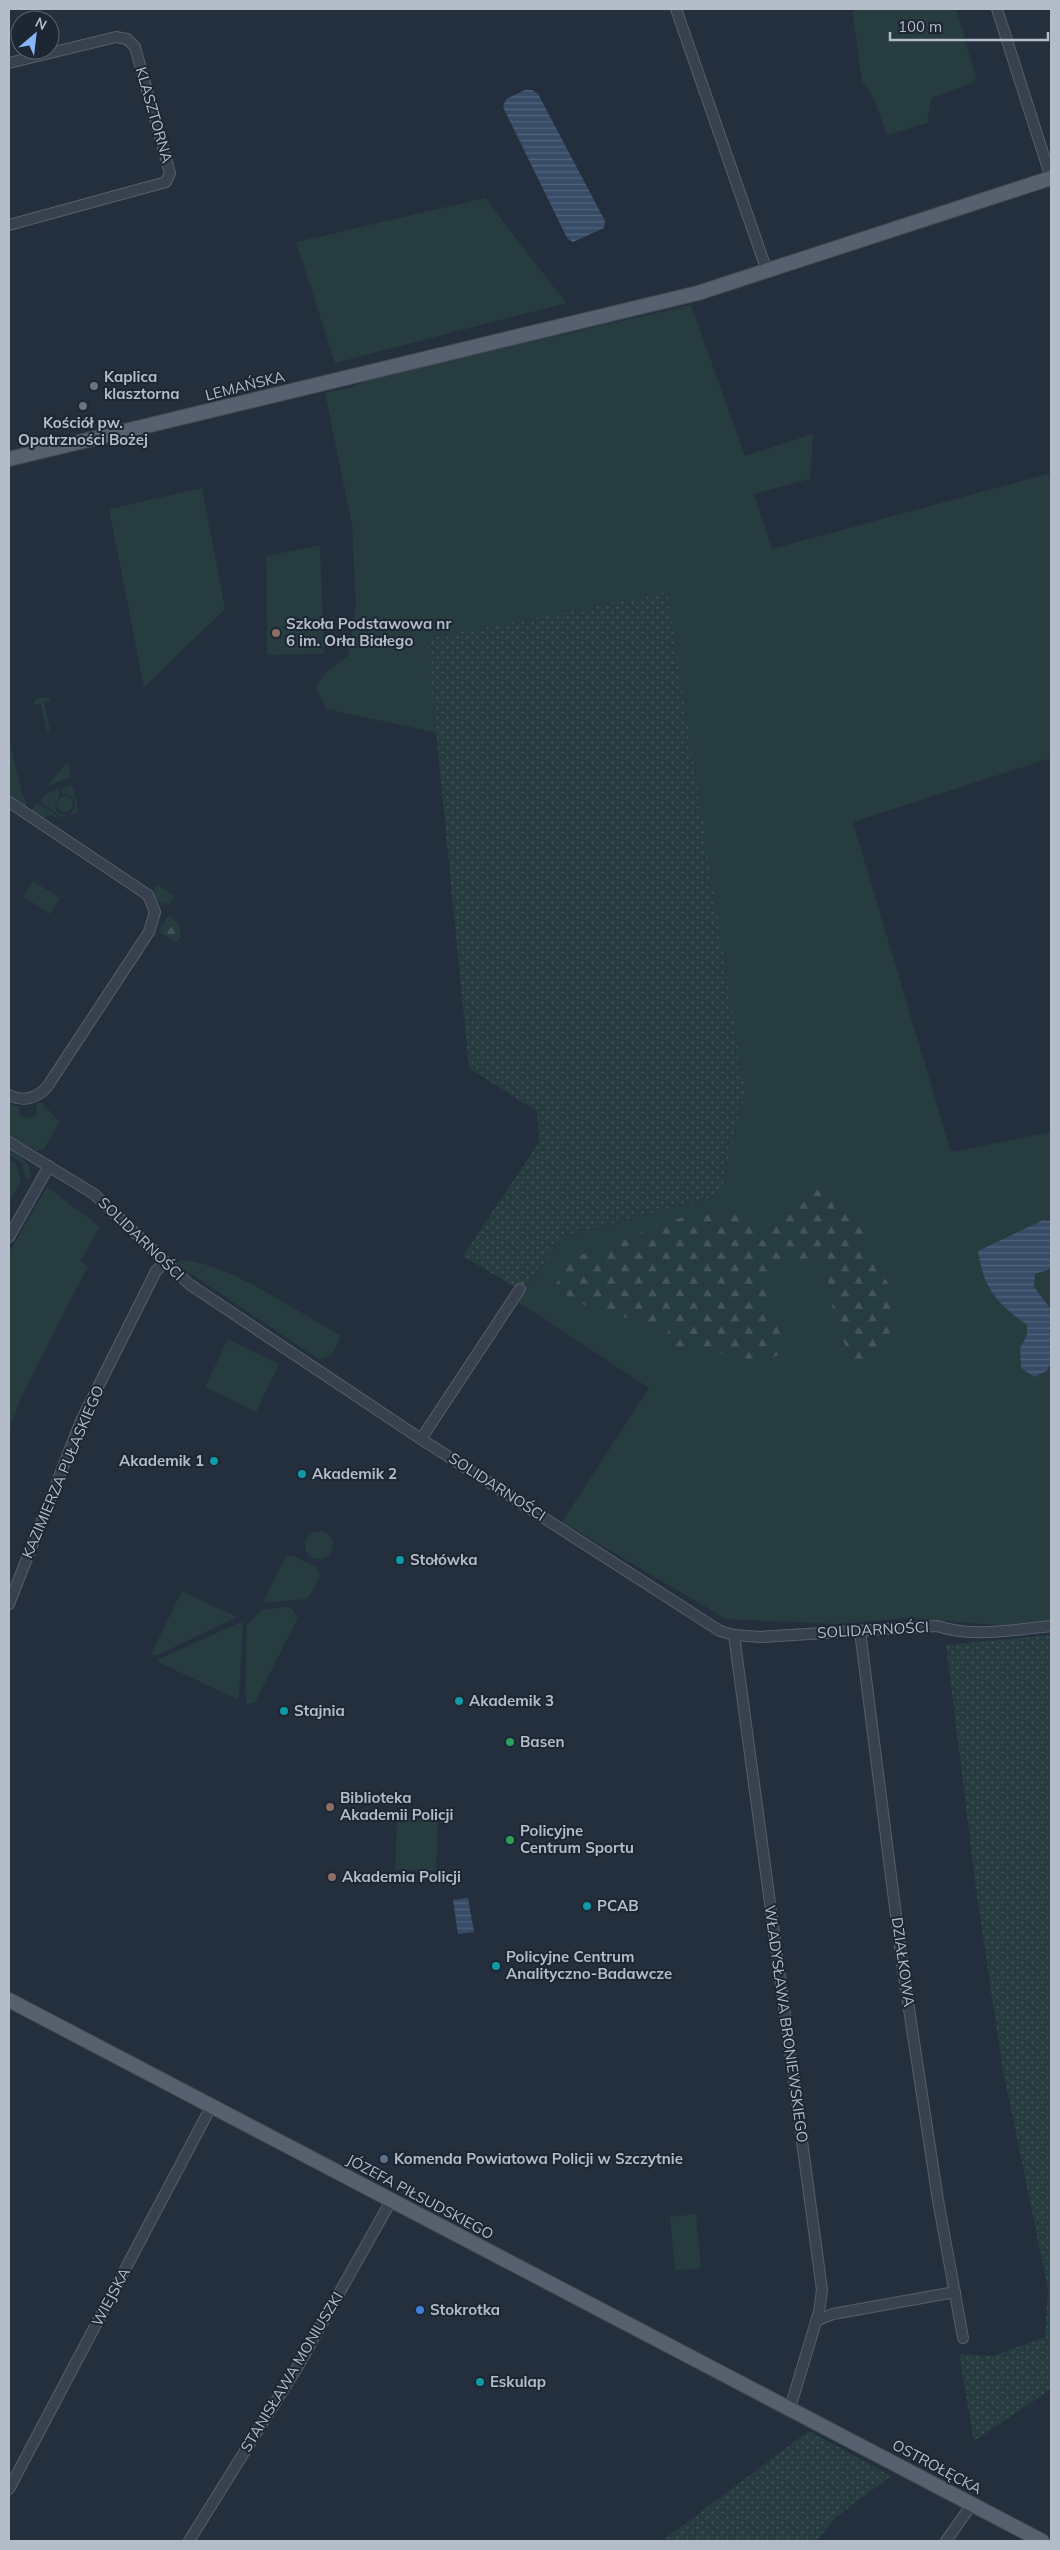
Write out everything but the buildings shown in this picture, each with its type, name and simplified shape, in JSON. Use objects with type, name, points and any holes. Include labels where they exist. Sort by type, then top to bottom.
[{"type":"main road","name":"LEMAŃSKA","points":[[9,459],[659,303],[767,271],[1051,178]]},
{"type":"main road","name":"JÓZEFA PIŁSUDSKIEGO","points":[[9,2000],[817,2422]]},
{"type":"main road","name":"OSTROŁĘCKA","points":[[817,2422],[1042,2541]]},
{"type":"street","points":[[676,9],[767,271]]},
{"type":"street","points":[[997,9],[1051,178]]},
{"type":"street","name":"KLASZTORNA","points":[[9,63],[116,37],[127,39],[135,47],[170,173],[166,182],[9,225]]},
{"type":"street","points":[[9,802],[148,895],[152,900],[155,912],[149,932],[47,1087],[38,1095],[28,1099],[9,1095]]},
{"type":"street","name":"SOLIDARNOŚCI","points":[[9,1142],[94,1194],[149,1246],[164,1263],[189,1284],[421,1439],[667,1599],[720,1631],[734,1635],[760,1637],[937,1626],[955,1632],[976,1634],[1051,1626]]},
{"type":"street","points":[[9,1237],[49,1166]]},
{"type":"street","name":"KAZIMIERZA PUŁASKIEGO","points":[[9,1604],[81,1421],[156,1271],[164,1263]]},
{"type":"street","points":[[421,1439],[520,1289]]},
{"type":"street","name":"DZIAŁKOWA","points":[[860,1631],[902,1963],[938,2200],[963,2338]]},
{"type":"street","name":"WŁADYSŁAWA BRONIEWSKIEGO","points":[[734,1635],[822,2290],[816,2321],[790,2408]]},
{"type":"street","name":"WIEJSKA","points":[[9,2489],[212,2105]]},
{"type":"street","name":"STANISŁAWA MONIUSZKI","points":[[189,2541],[298,2366],[392,2201]]},
{"type":"street","points":[[816,2321],[833,2314],[955,2292]]},
{"type":"street","points":[[946,2541],[972,2504]]},
{"type":"green space","points":[[852,9],[956,9],[976,77],[973,83],[931,98],[927,123],[887,135],[874,99],[862,81]]},
{"type":"green space","points":[[485,198],[566,303],[335,363],[296,242]]},
{"type":"green space","points":[[691,305],[745,456],[813,434],[810,479],[754,494],[772,549],[1051,473],[1051,758],[853,822],[951,1152],[1051,1132],[1051,1622],[1007,1626],[907,1618],[836,1624],[726,1619],[562,1522],[649,1388],[517,1301],[562,1237],[719,1195],[427,639],[437,733],[327,709],[315,687],[327,671],[348,656],[356,608],[352,525],[325,393],[353,387],[369,379]]},
{"type":"green space","points":[[202,488],[225,609],[144,687],[109,509]]},
{"type":"green space","points":[[320,545],[324,654],[267,655],[266,556]]},
{"type":"green space","points":[[667,592],[745,1092],[720,1195],[562,1237],[523,1292],[463,1256],[539,1142],[537,1111],[469,1068],[427,639]]},
{"type":"green space","points":[[47,697],[51,701],[44,702],[50,730],[47,731],[41,704],[33,704],[35,699]]},
{"type":"green space","points":[[9,739],[22,794],[27,803],[25,806],[9,794]]},
{"type":"green space","points":[[68,761],[71,777],[47,786]]},
{"type":"green space","points":[[70,785],[73,787],[79,812],[70,815],[75,807],[74,799],[68,794],[63,795],[61,789]]},
{"type":"green space","points":[[58,789],[60,795],[55,805],[57,812],[66,816],[62,817],[39,801],[47,794]]},
{"type":"green space","points":[[65,796],[71,798],[73,804],[71,810],[65,812],[59,810],[57,804],[59,798]]},
{"type":"green space","points":[[37,803],[58,816],[57,818],[52,815],[42,818],[31,811]]},
{"type":"green space","points":[[33,881],[60,898],[50,914],[23,896]]},
{"type":"green space","points":[[157,884],[175,897],[169,904],[159,903],[155,898],[154,892]]},
{"type":"green space","points":[[169,916],[178,924],[181,937],[177,942],[159,932]]},
{"type":"green space","points":[[41,1102],[60,1122],[44,1149],[37,1151],[9,1135],[9,1103],[18,1107],[20,1116],[28,1118],[37,1115],[36,1105]]},
{"type":"green space","points":[[9,1149],[26,1161],[30,1169],[30,1180],[25,1177],[22,1163],[9,1155]]},
{"type":"green space","points":[[9,1159],[16,1164],[21,1180],[9,1203]]},
{"type":"green space","points":[[824,1185],[840,1197],[833,1207],[861,1222],[869,1254],[903,1306],[880,1352],[861,1371],[848,1351],[835,1322],[825,1262],[800,1259],[792,1261],[763,1276],[769,1310],[787,1338],[786,1349],[776,1356],[759,1362],[742,1361],[714,1349],[688,1352],[670,1348],[664,1345],[670,1325],[646,1324],[572,1301],[556,1284],[570,1259],[710,1207],[738,1212],[765,1223],[783,1219],[804,1199]]},
{"type":"green space","points":[[47,1187],[100,1227],[80,1261],[88,1266],[20,1400],[9,1430],[9,1253]]},
{"type":"green space","points":[[184,1260],[203,1264],[243,1280],[340,1335],[334,1352],[323,1359],[318,1359],[175,1263]]},
{"type":"green space","points":[[228,1339],[279,1364],[256,1412],[205,1387]]},
{"type":"green space","points":[[319,1531],[329,1535],[333,1545],[329,1555],[319,1559],[309,1555],[305,1545],[309,1535]]},
{"type":"green space","points":[[286,1556],[293,1556],[317,1567],[320,1576],[309,1597],[305,1599],[263,1603]]},
{"type":"green space","points":[[182,1591],[237,1617],[156,1656],[151,1654]]},
{"type":"green space","points":[[286,1607],[292,1609],[298,1618],[255,1702],[247,1704],[245,1693],[247,1624],[262,1610]]},
{"type":"green space","points":[[241,1622],[243,1624],[239,1696],[237,1699],[158,1662],[159,1659]]},
{"type":"green space","points":[[1051,1635],[1051,2389],[974,2441],[959,2354],[994,2356],[1045,2337],[1048,2289],[1002,2065],[977,1896],[946,1645]]},
{"type":"green space","points":[[397,1818],[438,1820],[436,1871],[395,1870]]},
{"type":"green space","points":[[696,2214],[701,2268],[675,2271],[670,2217]]},
{"type":"green space","points":[[809,2431],[891,2476],[836,2517],[816,2541],[662,2541]]},
{"type":"water","points":[[525,90],[532,90],[538,94],[605,221],[604,228],[573,242],[567,238],[503,107],[506,99]]},
{"type":"water","points":[[1043,1220],[1051,1221],[1051,1269],[1035,1274],[1034,1287],[1051,1310],[1051,1362],[1047,1371],[1034,1377],[1021,1368],[1020,1348],[1027,1335],[1027,1325],[1000,1302],[988,1286],[978,1251]]},
{"type":"water","points":[[468,1898],[474,1932],[458,1934],[453,1900]]},
{"type":"place","name":"Kaplica klasztorna","points":[[94,386]]},
{"type":"place","name":"Kościół pw. Opatrzności Bożej","points":[[83,406]]},
{"type":"place","name":"Szkoła Podstawowa nr 6 im. Orła Białego","points":[[276,633]]},
{"type":"place","name":"Akademik 1","points":[[214,1461]]},
{"type":"place","name":"Akademik 2","points":[[302,1474]]},
{"type":"place","name":"Stołówka","points":[[400,1560]]},
{"type":"place","name":"Akademik 3","points":[[459,1701]]},
{"type":"place","name":"Stajnia","points":[[284,1711]]},
{"type":"place","name":"Basen","points":[[510,1742]]},
{"type":"place","name":"Biblioteka Akademii Policji","points":[[330,1807]]},
{"type":"place","name":"Policyjne Centrum Sportu","points":[[510,1840]]},
{"type":"place","name":"Akademia Policji","points":[[332,1877]]},
{"type":"place","name":"PCAB","points":[[587,1906]]},
{"type":"place","name":"Policyjne Centrum Analityczno-Badawcze","points":[[496,1966]]},
{"type":"place","name":"Komenda Powiatowa Policji w Szczytnie","points":[[384,2159]]},
{"type":"place","name":"Stokrotka","points":[[420,2310]]},
{"type":"place","name":"Eskulap","points":[[480,2382]]}]
